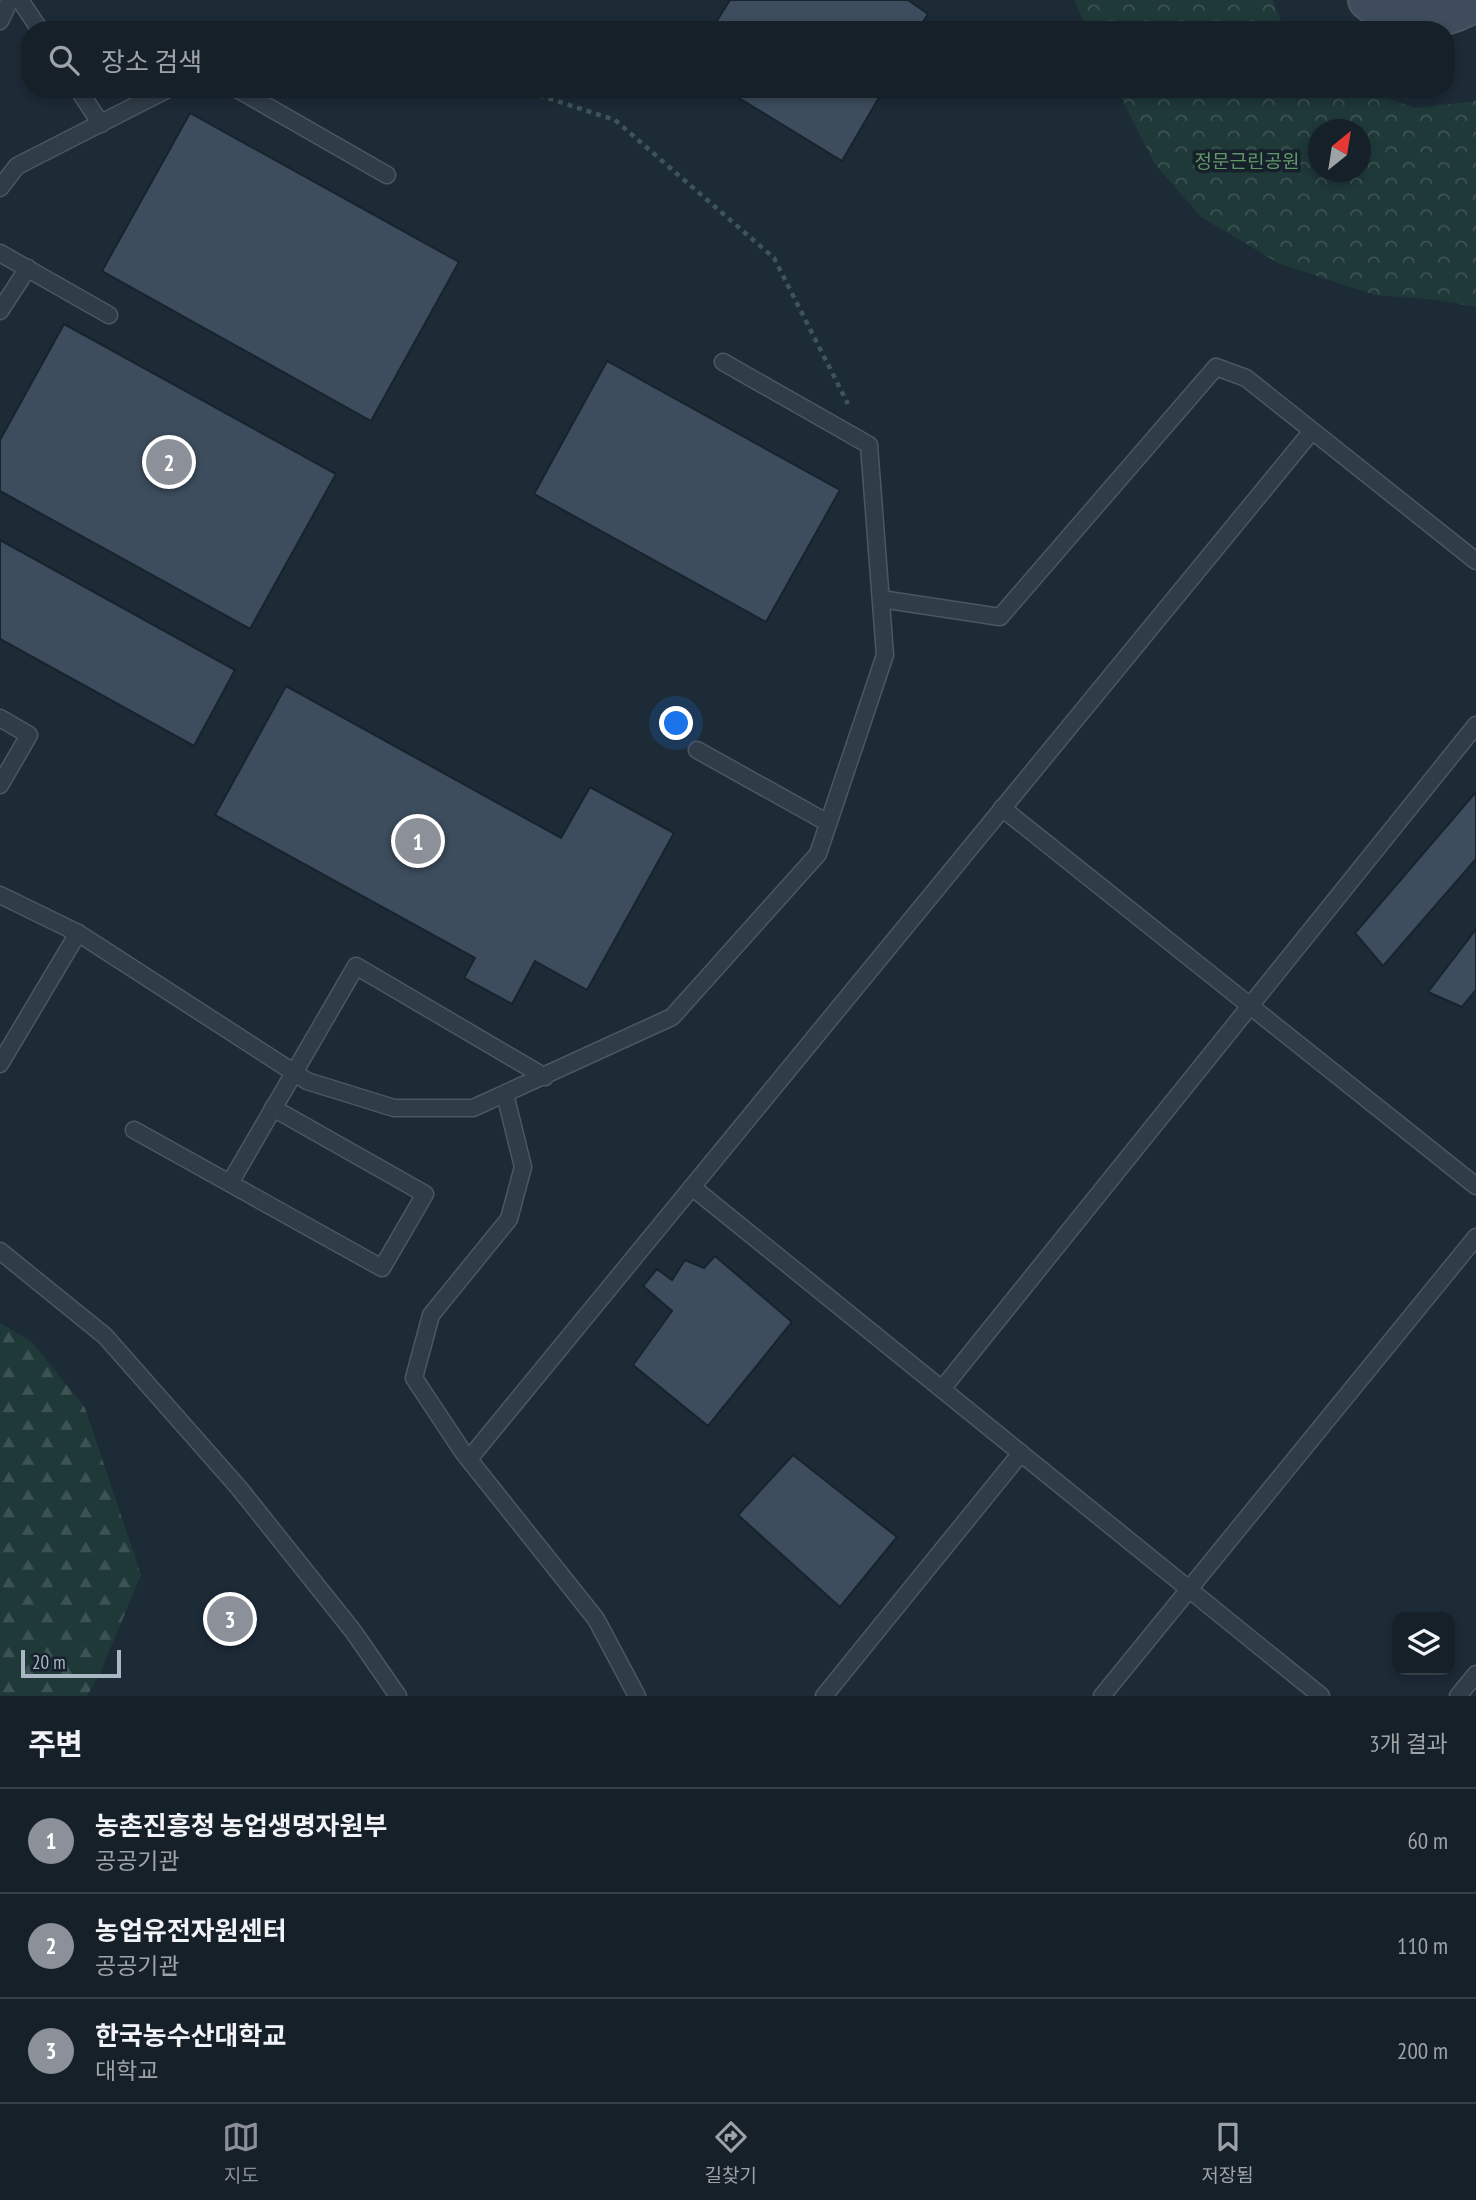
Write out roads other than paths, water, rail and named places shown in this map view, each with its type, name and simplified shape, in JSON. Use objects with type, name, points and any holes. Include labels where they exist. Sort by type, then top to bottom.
[{"type":"street","points":[[1368,0],[1401,17],[1454,21]]},
{"type":"street","points":[[1431,19],[1461,11],[1476,1]]},
{"type":"street","points":[[1455,21],[1476,23]]},
{"type":"lane","points":[[0,21],[9,0]]},
{"type":"lane","points":[[20,0],[34,21]]},
{"type":"lane","points":[[84,98],[101,124]]},
{"type":"lane","points":[[0,188],[18,166],[151,98]]},
{"type":"lane","points":[[253,98],[387,175]]},
{"type":"lane","points":[[0,253],[109,314]]},
{"type":"lane","points":[[0,311],[28,268]]},
{"type":"lane","points":[[0,895],[78,933],[307,1081],[394,1108],[473,1108],[672,1017],[818,854],[885,655],[869,445],[723,362]]},
{"type":"lane","points":[[881,599],[1000,617],[1216,368],[1246,378],[1476,561]]},
{"type":"lane","points":[[469,1459],[1312,430]]},
{"type":"lane","points":[[0,718],[29,735],[0,785]]},
{"type":"lane","points":[[942,1389],[1476,725]]},
{"type":"lane","points":[[697,750],[828,823]]},
{"type":"lane","points":[[1002,808],[1476,1186]]},
{"type":"lane","points":[[0,1064],[78,933]]},
{"type":"lane","points":[[230,1183],[356,965],[545,1077]]},
{"type":"lane","points":[[505,1094],[523,1167],[509,1219],[431,1315],[414,1378],[469,1459],[596,1619],[637,1696]]},
{"type":"lane","points":[[134,1130],[382,1268],[425,1194],[273,1108]]},
{"type":"lane","points":[[692,1187],[1321,1696]]},
{"type":"lane","points":[[1102,1696],[1476,1237]]},
{"type":"lane","points":[[0,1251],[114,1346],[239,1488],[353,1631],[398,1696]]},
{"type":"lane","points":[[824,1696],[1021,1453]]},
{"type":"lane","points":[[1458,1696],[1476,1674]]},
{"type":"place","name":"농업유전자원센터","points":[[169,462]]},
{"type":"place","name":"농촌진흥청 농업생명자원부","points":[[418,841]]},
{"type":"place","name":"한국농수산대학교","points":[[230,1619]]},
{"type":"park label","name":"정문근린공원","points":[[1247,161]]}]
